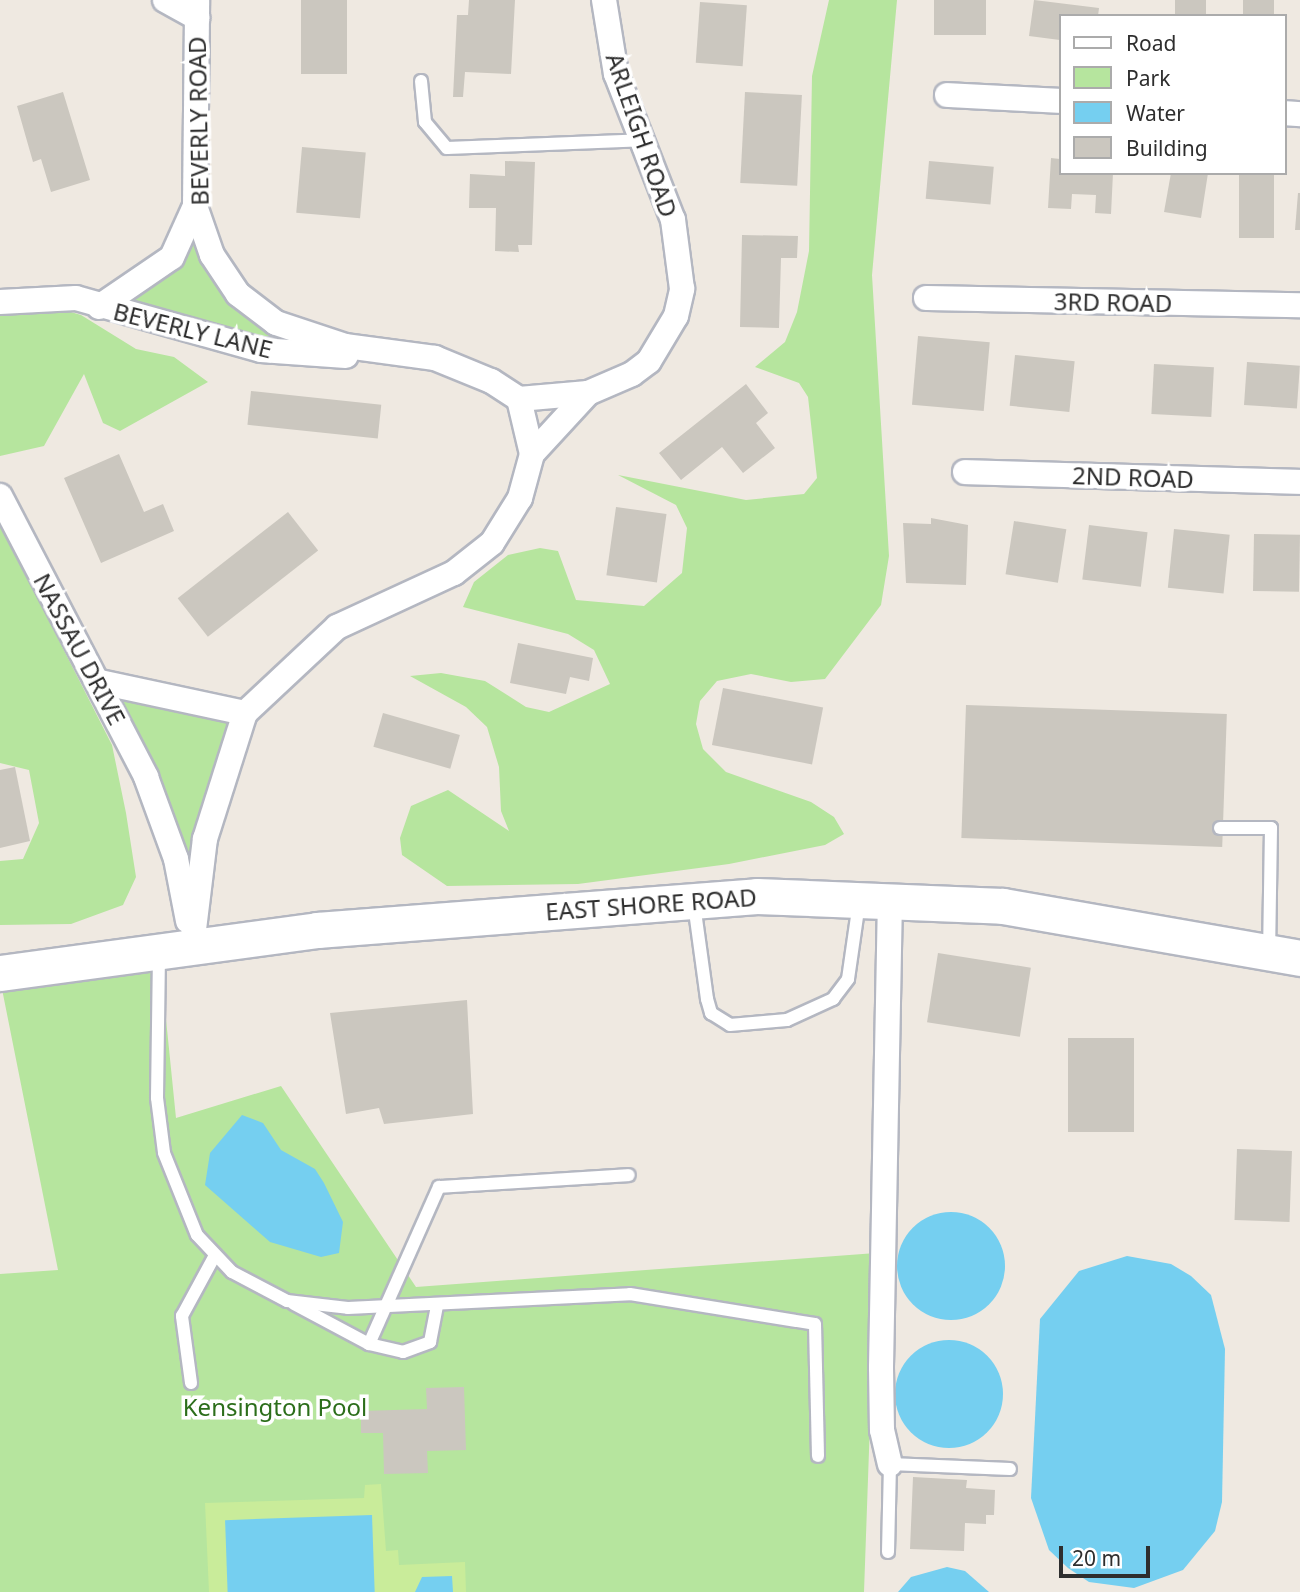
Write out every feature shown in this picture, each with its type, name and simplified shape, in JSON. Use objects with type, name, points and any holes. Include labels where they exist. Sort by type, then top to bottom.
[{"type":"main road","name":"EAST SHORE ROAD","points":[[0,973],[176,948],[693,900],[874,898],[1003,906],[1284,955]]},
{"type":"street","points":[[165,0],[197,9]]},
{"type":"street","name":"ARLEIGH ROAD","points":[[532,454],[521,408],[588,393],[649,361],[676,316],[682,289],[673,220],[616,74],[604,0]]},
{"type":"street","name":"BEVERLY ROAD","points":[[197,9],[195,206],[226,277]]},
{"type":"street","points":[[947,94],[1058,101]]},
{"type":"street","name":"BEVERLY LANE","points":[[99,307],[172,257],[195,206]]},
{"type":"street","name":"BEVERLY LANE","points":[[226,277],[276,323],[345,346],[414,355],[491,381],[521,408]]},
{"type":"street","name":"BEVERLY LANE","points":[[0,302],[48,295],[261,350],[414,355]]},
{"type":"street","name":"3RD ROAD","points":[[926,298],[1300,305]]},
{"type":"street","name":"ARLEIGH ROAD","points":[[176,948],[205,839],[245,713],[337,627],[454,573],[492,543],[520,498],[532,454],[588,393]]},
{"type":"street","name":"2ND ROAD","points":[[965,472],[1300,482]]},
{"type":"street","name":"NASSAU DRIVE","points":[[0,496],[100,682],[156,805],[176,859],[176,948]]},
{"type":"street","points":[[100,682],[245,713]]},
{"type":"street","points":[[874,898],[882,1430],[890,1464]]},
{"type":"lane","points":[[421,81],[425,122],[447,148],[642,140]]},
{"type":"lane","points":[[1220,828],[1271,828],[1284,955]]},
{"type":"lane","points":[[693,900],[711,1013],[730,1025],[788,1020],[832,999],[848,979],[874,898]]},
{"type":"lane","points":[[176,948],[158,1123],[172,1178],[214,1257],[288,1301],[369,1344],[424,1349],[434,1332],[437,1305]]},
{"type":"lane","points":[[369,1344],[389,1307],[439,1187],[629,1175]]},
{"type":"lane","points":[[191,1383],[182,1316],[214,1257]]},
{"type":"lane","points":[[288,1301],[389,1307],[630,1294],[815,1324],[818,1456]]},
{"type":"lane","points":[[888,1552],[890,1464],[1010,1469]]},
{"type":"green space","points":[[829,0],[897,0],[872,275],[889,556],[881,605],[825,679],[791,682],[751,674],[717,681],[700,701],[696,724],[703,749],[726,772],[811,802],[834,817],[844,834],[825,845],[729,864],[578,884],[447,886],[402,855],[400,838],[411,806],[448,790],[509,831],[501,811],[499,767],[487,727],[466,707],[410,676],[441,673],[485,681],[526,707],[549,712],[610,684],[594,650],[568,634],[463,607],[474,582],[508,555],[540,548],[558,551],[576,600],[644,606],[682,573],[687,528],[676,505],[618,475],[746,500],[804,494],[817,478],[808,397],[799,383],[755,367],[785,342],[797,312],[809,251],[812,76]]},
{"type":"green space","points":[[195,206],[238,294],[337,356],[99,307],[172,257]]},
{"type":"green space","points":[[30,300],[81,315],[136,349],[174,357],[208,382],[120,431],[103,423],[84,374],[44,446],[0,456],[0,308]]},
{"type":"green space","points":[[0,524],[112,745],[126,813],[136,877],[123,905],[71,924],[0,925],[0,861],[23,859],[39,823],[29,770],[0,763]]},
{"type":"green space","points":[[100,682],[245,713],[192,946],[175,859]]},
{"type":"green space","name":"Kensington Pool","points":[[159,950],[176,1118],[281,1086],[416,1287],[876,1253],[864,1592],[0,1592],[0,1274],[58,1270],[0,979]]},
{"type":"green space","points":[[381,1484],[386,1551],[398,1550],[399,1565],[465,1562],[466,1592],[209,1592],[205,1503],[364,1498],[365,1485]]},
{"type":"water","points":[[242,1115],[263,1123],[281,1150],[315,1169],[343,1222],[339,1253],[321,1257],[270,1242],[205,1185],[210,1153]]},
{"type":"water","points":[[951,1212],[972,1216],[989,1228],[1001,1245],[1005,1266],[1001,1287],[989,1304],[972,1316],[951,1320],[930,1316],[913,1304],[901,1287],[897,1266],[901,1245],[913,1228],[930,1216]]},
{"type":"water","points":[[1127,1256],[1171,1264],[1191,1276],[1211,1295],[1225,1349],[1222,1502],[1215,1531],[1183,1570],[1134,1588],[1089,1582],[1068,1568],[1049,1550],[1031,1498],[1040,1319],[1079,1271]]},
{"type":"water","points":[[949,1340],[970,1344],[987,1356],[999,1373],[1003,1394],[999,1415],[987,1432],[970,1444],[949,1448],[928,1444],[911,1432],[899,1415],[895,1394],[899,1373],[911,1356],[928,1344]]},
{"type":"water","points":[[372,1515],[375,1592],[228,1592],[225,1520]]},
{"type":"water","points":[[947,1567],[965,1571],[989,1592],[898,1592],[911,1577]]},
{"type":"water","points":[[452,1576],[453,1592],[415,1592],[422,1577]]},
{"type":"building","points":[[301,0],[347,0],[347,74],[301,74]]},
{"type":"building","points":[[469,0],[515,0],[511,74],[465,72],[463,97],[453,97],[457,15],[468,15]]},
{"type":"building","points":[[934,0],[986,0],[986,35],[934,35]]},
{"type":"building","points":[[1034,0],[1099,8],[1098,14],[1058,14],[1058,40],[1029,36]]},
{"type":"building","points":[[1175,0],[1206,0],[1206,14],[1175,14]]},
{"type":"building","points":[[1243,0],[1274,0],[1274,14],[1243,14]]},
{"type":"building","points":[[700,2],[747,5],[743,66],[696,63]]},
{"type":"building","points":[[63,92],[90,180],[51,192],[41,159],[33,162],[17,106]]},
{"type":"building","points":[[745,92],[802,95],[797,186],[740,183]]},
{"type":"building","points":[[302,147],[366,153],[360,218],[296,213]]},
{"type":"building","points":[[1051,158],[1058,159],[1058,175],[1113,175],[1111,214],[1095,213],[1096,195],[1072,194],[1071,209],[1048,208]]},
{"type":"building","points":[[505,161],[535,162],[532,245],[518,245],[519,252],[495,251],[496,208],[469,208],[470,174],[505,176]]},
{"type":"building","points":[[929,161],[994,167],[990,205],[926,199]]},
{"type":"building","points":[[1171,175],[1208,175],[1201,218],[1164,212]]},
{"type":"building","points":[[1239,175],[1274,175],[1274,238],[1239,238]]},
{"type":"building","points":[[1298,193],[1300,230],[1295,230]]},
{"type":"building","points":[[742,235],[798,236],[797,258],[781,258],[779,328],[740,327]]},
{"type":"building","points":[[918,336],[990,342],[984,411],[912,405]]},
{"type":"building","points":[[1015,355],[1075,361],[1069,412],[1010,406]]},
{"type":"building","points":[[1247,362],[1300,366],[1297,409],[1244,405]]},
{"type":"building","points":[[1154,364],[1214,367],[1211,417],[1151,414]]},
{"type":"building","points":[[746,384],[768,413],[756,423],[775,448],[743,473],[722,447],[681,480],[659,453]]},
{"type":"building","points":[[251,391],[381,405],[378,439],[247,425]]},
{"type":"building","points":[[119,454],[144,512],[163,504],[174,531],[101,563],[64,478]]},
{"type":"building","points":[[616,507],[667,514],[657,582],[606,575]]},
{"type":"building","points":[[288,512],[318,551],[208,637],[178,598]]},
{"type":"building","points":[[931,518],[968,525],[966,585],[906,583],[903,523],[931,524]]},
{"type":"building","points":[[1014,521],[1066,529],[1058,583],[1006,574]]},
{"type":"building","points":[[1089,525],[1148,532],[1141,587],[1082,580]]},
{"type":"building","points":[[1174,529],[1230,535],[1224,594],[1168,588]]},
{"type":"building","points":[[1254,534],[1300,535],[1299,592],[1253,591]]},
{"type":"building","points":[[518,643],[593,658],[589,681],[570,677],[566,694],[510,683]]},
{"type":"building","points":[[723,688],[823,707],[812,764],[712,745]]},
{"type":"building","points":[[966,705],[1227,714],[1222,847],[961,838]]},
{"type":"building","points":[[383,713],[460,735],[450,769],[373,747]]},
{"type":"building","points":[[15,767],[30,841],[0,848],[0,770]]},
{"type":"building","points":[[938,953],[1031,968],[1020,1037],[927,1022]]},
{"type":"building","points":[[467,1000],[473,1114],[384,1124],[379,1108],[346,1114],[330,1013]]},
{"type":"building","points":[[1068,1038],[1134,1038],[1134,1132],[1068,1132]]},
{"type":"building","points":[[1237,1149],[1292,1151],[1289,1222],[1235,1220]]},
{"type":"building","points":[[464,1387],[466,1450],[427,1451],[428,1473],[384,1474],[383,1433],[361,1433],[361,1411],[427,1409],[426,1388]]},
{"type":"building","points":[[913,1477],[967,1480],[966,1488],[995,1490],[994,1515],[986,1515],[986,1524],[965,1523],[964,1551],[910,1549]]}]
